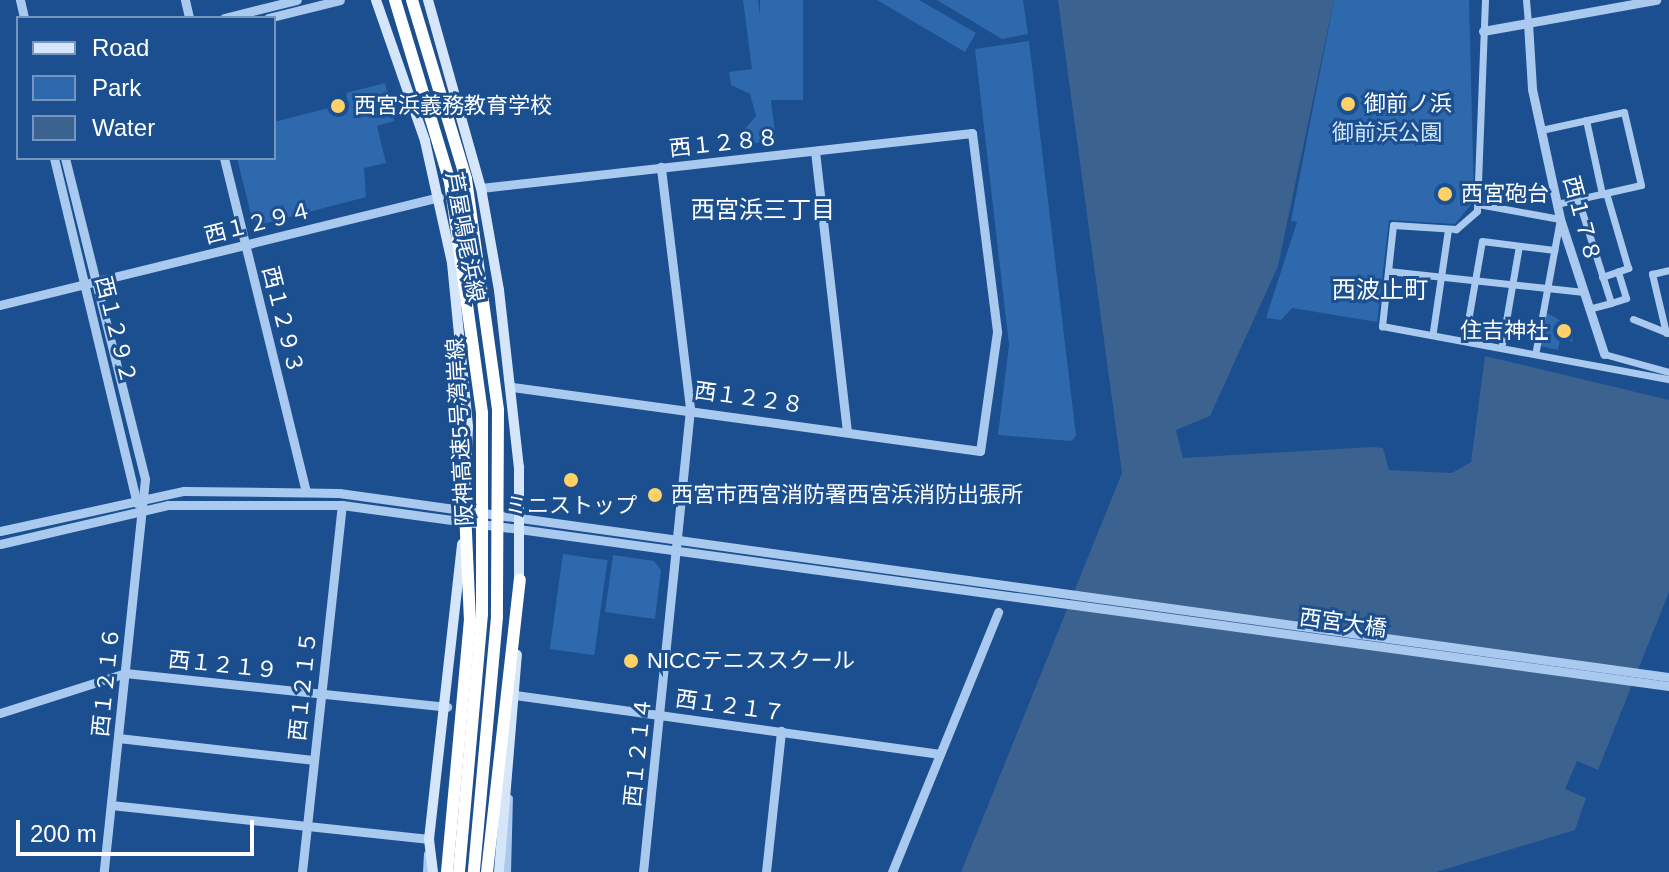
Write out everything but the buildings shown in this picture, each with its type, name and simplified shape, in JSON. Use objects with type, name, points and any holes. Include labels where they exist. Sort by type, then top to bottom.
[{"type":"highway","name":"阪神高速5号湾岸線","points":[[395,0],[450,182],[482,413],[482,614],[459,872]]},
{"type":"highway","name":"阪神高速5号湾岸線","points":[[412,0],[466,179],[497,396],[497,617],[474,872]]},
{"type":"highway","points":[[447,872],[458,767],[466,519]]},
{"type":"highway","points":[[487,872],[520,580]]},
{"type":"main road","name":"芦屋鳴尾浜線","points":[[376,0],[439,197],[462,340],[466,519],[447,707],[429,839],[433,872]]},
{"type":"main road","name":"芦屋鳴尾浜線","points":[[428,0],[481,188],[512,387],[521,530],[520,580],[515,695],[499,872]]},
{"type":"main road","points":[[439,197],[481,188]]},
{"type":"street","points":[[232,16],[297,0]]},
{"type":"street","points":[[276,16],[340,0]]},
{"type":"street","points":[[1485,0],[1478,204],[1468,223],[1448,230],[1395,224],[1382,326],[1433,331],[1536,350],[1669,379]]},
{"type":"street","points":[[1526,0],[1528,23]]},
{"type":"street","points":[[1483,31],[1656,0]]},
{"type":"street","name":"西１７８","points":[[1528,23],[1541,130],[1560,219],[1604,354],[1669,372]]},
{"type":"street","points":[[1541,130],[1624,112],[1641,185],[1557,204]]},
{"type":"street","points":[[1586,120],[1604,193],[1628,268],[1602,277]]},
{"type":"street","name":"西１２８８","points":[[481,188],[972,133],[997,332],[980,451]]},
{"type":"street","points":[[815,151],[847,430]]},
{"type":"street","name":"西１２９２","points":[[55,160],[91,283]]},
{"type":"street","name":"西１２９２","points":[[65,160],[140,498]]},
{"type":"street","name":"西１２９３","points":[[225,160],[306,491]]},
{"type":"street","name":"西１２１４","points":[[643,872],[690,408],[661,167]]},
{"type":"street","name":"西１２９４","points":[[0,305],[439,197]]},
{"type":"street","points":[[1578,199],[1611,303]]},
{"type":"street","points":[[1478,204],[1560,219],[1536,350]]},
{"type":"street","points":[[1433,331],[1448,230]]},
{"type":"street","points":[[1465,338],[1482,241],[1554,250]]},
{"type":"street","points":[[1502,344],[1519,246]]},
{"type":"street","points":[[1668,334],[1652,274],[1669,270]]},
{"type":"street","points":[[1388,271],[1584,292]]},
{"type":"street","points":[[1589,309],[1626,298],[1618,271]]},
{"type":"street","points":[[1633,319],[1668,334]]},
{"type":"street","name":"西１２２８","points":[[512,387],[690,408],[980,451]]},
{"type":"street","points":[[0,531],[140,498],[229,488],[306,491],[521,530],[676,552],[1013,590]]},
{"type":"street","name":"西１２１６","points":[[104,872],[140,498]]},
{"type":"street","points":[[0,544],[141,510],[229,501],[342,505],[466,519],[520,517],[1013,590]]},
{"type":"street","name":"西１２１５","points":[[302,872],[342,505]]},
{"type":"street","name":"西宮大橋","points":[[1013,590],[1669,677]]},
{"type":"street","name":"西宮大橋","points":[[1013,590],[1669,686]]},
{"type":"street","points":[[892,872],[998,612]]},
{"type":"street","name":"西１２１９","points":[[0,713],[125,673],[447,707]]},
{"type":"street","name":"西１２１７","points":[[515,695],[940,754]]},
{"type":"street","points":[[766,872],[781,731]]},
{"type":"street","points":[[118,738],[313,760]]},
{"type":"street","points":[[507,784],[507,872]]},
{"type":"street","points":[[111,805],[429,839],[426,872]]},
{"type":"green space","points":[[743,0],[758,0],[776,140],[740,146],[738,137],[756,116],[750,94],[731,85],[729,72],[752,69]]},
{"type":"green space","points":[[760,0],[803,0],[803,100],[760,100]]},
{"type":"green space","points":[[877,0],[919,0],[976,33],[965,52]]},
{"type":"green space","points":[[937,0],[1023,0],[1028,34],[1002,39]]},
{"type":"green space","name":"御前浜公園","points":[[1334,0],[1469,0],[1474,201],[1455,224],[1389,220],[1377,322],[1292,308],[1281,320],[1266,318],[1297,222],[1291,221]]},
{"type":"green space","points":[[1029,41],[1076,436],[1071,441],[998,435],[1009,345],[975,49]]},
{"type":"green space","points":[[385,83],[394,121],[377,126],[386,163],[364,168],[366,197],[263,224],[252,219],[237,160],[276,160],[276,121],[348,103],[346,93]]},
{"type":"green space","points":[[1547,313],[1575,329],[1572,342],[1560,339],[1558,350],[1540,346]]},
{"type":"green space","points":[[563,554],[608,560],[594,655],[550,649]]},
{"type":"green space","points":[[613,555],[654,561],[661,570],[655,619],[605,612]]},
{"type":"water","points":[[1058,0],[1334,0],[1278,266],[1210,416],[1176,430],[1183,458],[1372,447],[1383,448],[1389,470],[1452,473],[1471,462],[1485,356],[1669,400],[1669,592],[1598,770],[1577,761],[1565,789],[1586,798],[1575,830],[1436,872],[961,872],[1122,473]]},
{"type":"place","name":"御前ノ浜","points":[[1348,104]]},
{"type":"place","name":"西宮浜義務教育学校","points":[[338,106]]},
{"type":"place","name":"西宮砲台","points":[[1445,194]]},
{"type":"place","name":"住吉神社","points":[[1564,331]]},
{"type":"place","name":"ミニストップ","points":[[571,480]]},
{"type":"place","name":"西宮市西宮消防署西宮浜消防出張所","points":[[655,495]]},
{"type":"place","name":"NICCテニススクール","points":[[631,661]]},
{"type":"district","name":"西宮浜三丁目","points":[[763,210]]},
{"type":"district","name":"西波止町","points":[[1380,290]]}]
